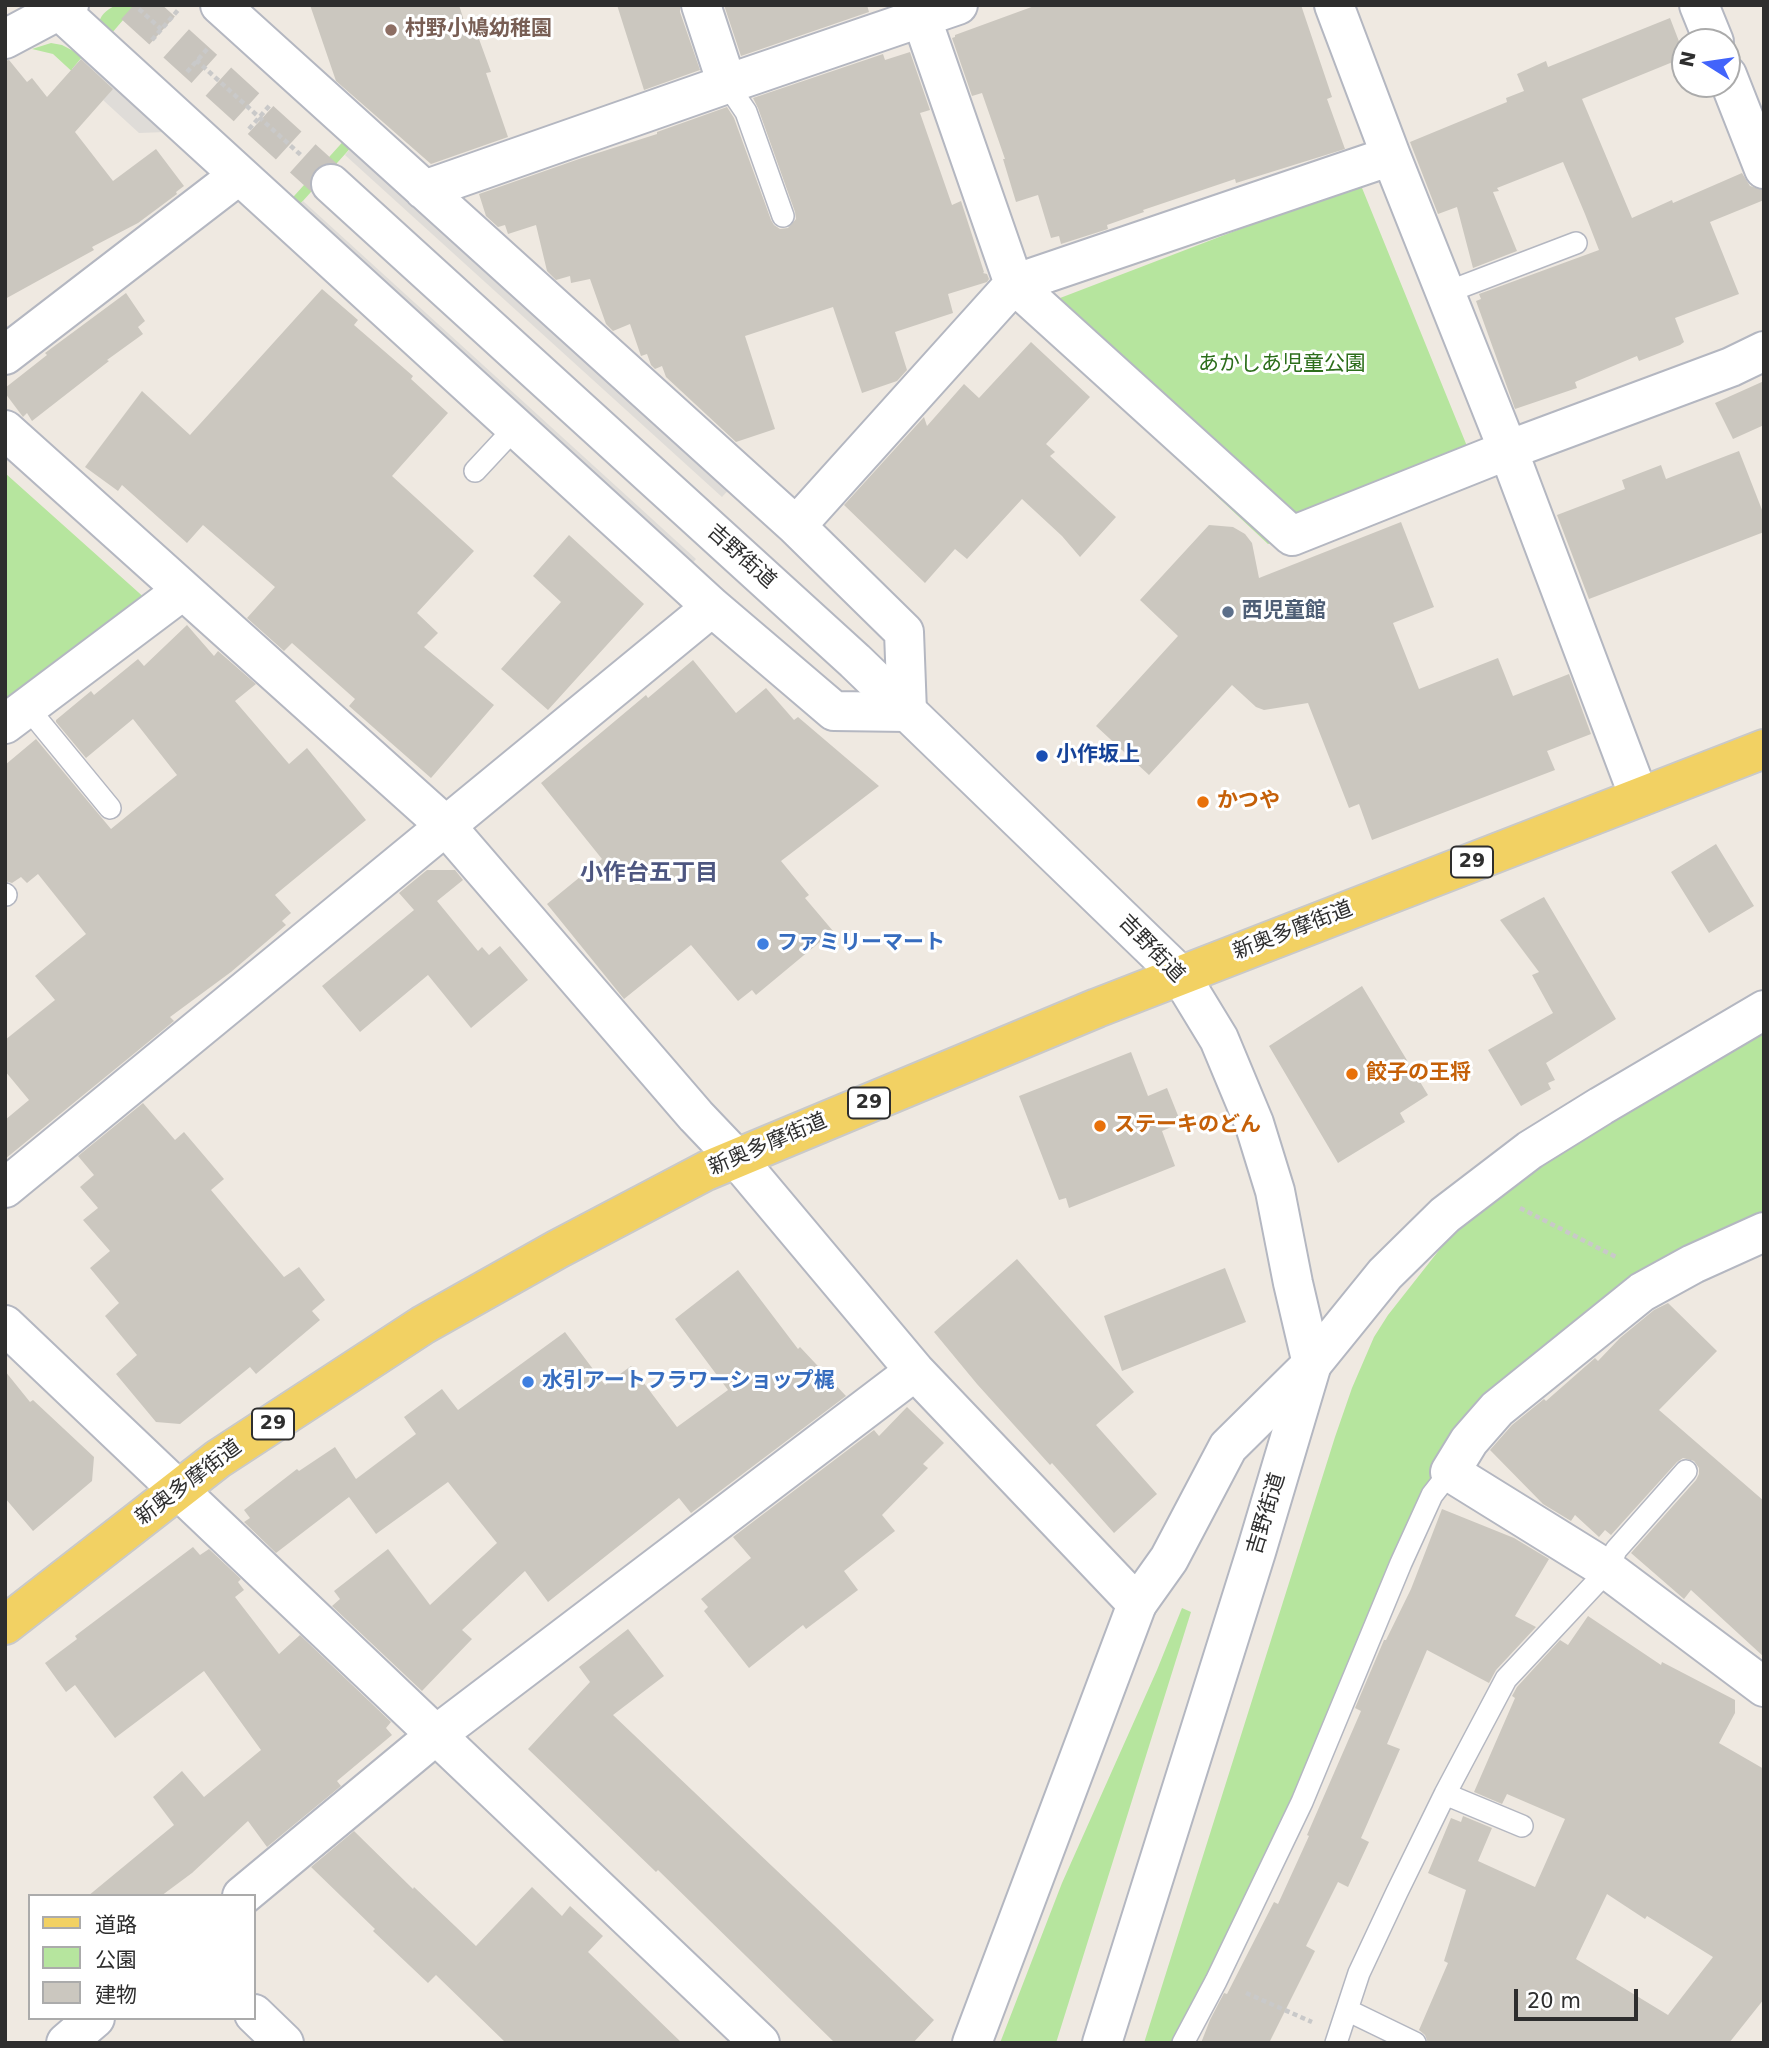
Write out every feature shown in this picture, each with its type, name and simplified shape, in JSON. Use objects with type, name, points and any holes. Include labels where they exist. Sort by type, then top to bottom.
[{"type":"main road","name":"新奥多摩街道","points":[[5,1625],[218,1459],[423,1325],[558,1249],[706,1171],[1180,975],[1764,749]]},
{"type":"street","points":[[701,5],[727,84]]},
{"type":"street","points":[[425,190],[727,84],[919,12],[958,5]]},
{"type":"street","points":[[1334,5],[1508,450],[1639,797]]},
{"type":"street","points":[[1699,5],[1708,28]]},
{"type":"street","points":[[5,40],[64,8],[239,175],[515,428],[712,607],[834,710],[907,712],[904,632],[796,526],[425,190],[218,22]]},
{"type":"street","points":[[919,12],[1014,284],[1292,536],[1764,351]]},
{"type":"street","points":[[1736,98],[1764,169]]},
{"type":"street","points":[[796,526],[1014,284],[1391,156]]},
{"type":"street","name":"吉野街道","points":[[318,172],[855,661],[1180,975],[1219,1039],[1254,1123],[1275,1191],[1312,1364],[1102,2043]]},
{"type":"street","points":[[5,355],[239,175]]},
{"type":"street","points":[[5,430],[445,825],[696,1116],[737,1159],[915,1371],[1137,1604]]},
{"type":"street","points":[[16,715],[183,591]]},
{"type":"street","points":[[5,1188],[712,607]]},
{"type":"street","points":[[972,2043],[1137,1604],[1169,1559],[1228,1447],[1312,1364],[1385,1274],[1445,1215],[1530,1150],[1601,1105],[1764,1010]]},
{"type":"street","points":[[1764,1232],[1693,1264],[1642,1292],[1497,1409],[1469,1441],[1450,1472],[1608,1570],[1764,1687]]},
{"type":"street","points":[[5,1325],[760,2043]]},
{"type":"street","points":[[244,1894],[436,1735],[915,1371]]},
{"type":"street","points":[[256,2016],[284,2043]]},
{"type":"street","points":[[65,2043],[93,2020]]},
{"type":"lane","points":[[727,84],[746,112],[783,216]]},
{"type":"lane","points":[[1445,293],[1576,243]]},
{"type":"lane","points":[[475,471],[515,428]]},
{"type":"lane","points":[[16,715],[110,808]]},
{"type":"lane","points":[[1338,2038],[1359,1973],[1445,1794],[1506,1679],[1608,1570],[1616,1550],[1686,1471]]},
{"type":"lane","points":[[1183,2043],[1216,1981],[1302,1802],[1432,1495],[1450,1472]]},
{"type":"lane","points":[[1445,1794],[1522,1826]]},
{"type":"lane","points":[[1347,2010],[1415,2043]]},
{"type":"path","points":[[148,43],[181,7]]},
{"type":"path","points":[[139,9],[162,29]]},
{"type":"path","points":[[183,75],[196,61],[218,22]]},
{"type":"path","points":[[196,61],[318,172]]},
{"type":"path","points":[[245,132],[272,103]]},
{"type":"path","points":[[1511,1204],[1622,1260]]},
{"type":"path","points":[[1216,1981],[1338,2038]]},
{"type":"green space","points":[[116,5],[136,5],[105,41],[98,27],[100,19]]},
{"type":"green space","points":[[51,43],[62,45],[83,56],[72,69],[103,100],[53,54],[32,49]]},
{"type":"green space","points":[[348,136],[355,143],[293,212],[286,205]]},
{"type":"green space","name":"あかしあ児童公園","points":[[1360,183],[1471,456],[1464,475],[1268,544],[1021,313]]},
{"type":"green space","points":[[5,473],[157,609],[5,712]]},
{"type":"green space","points":[[1764,1033],[1764,1215],[1456,1436],[1422,1493],[1296,1793],[1173,2043],[1144,2043],[1335,1437],[1374,1337],[1451,1235],[1511,1187],[1561,1152]]},
{"type":"green space","points":[[1182,1608],[1191,1612],[1056,2043],[1000,2043],[1062,1883]]},
{"type":"shaded area","points":[[83,56],[166,132],[139,133],[103,100],[112,89],[81,59]]},
{"type":"shaded area","points":[[355,143],[732,486],[722,497],[345,155]]},
{"type":"shaded area","points":[[303,201],[696,559],[687,570],[293,212]]},
{"type":"building","points":[[310,5],[459,5],[467,30],[475,28],[491,72],[486,73],[508,137],[431,164],[336,81]]},
{"type":"building","points":[[617,5],[680,5],[700,70],[644,90]]},
{"type":"building","points":[[724,5],[867,5],[869,12],[741,56]]},
{"type":"building","points":[[1037,5],[1301,5],[1332,97],[1327,99],[1345,149],[1236,183],[1235,179],[1143,210],[1144,212],[1107,225],[1108,229],[1061,244],[1059,236],[1051,238],[1038,195],[1016,202],[1005,159],[982,93],[972,96],[952,38]]},
{"type":"building","points":[[1670,18],[1674,28],[1671,28],[1671,63],[1582,99],[1632,218],[1742,173],[1750,186],[1764,190],[1764,200],[1710,222],[1739,294],[1675,318],[1684,342],[1639,361],[1637,356],[1575,382],[1577,388],[1515,409],[1476,301],[1481,299],[1479,294],[1599,250],[1585,214],[1563,162],[1497,188],[1499,191],[1493,192],[1517,251],[1473,268],[1457,207],[1438,214],[1410,142],[1507,102],[1506,98],[1524,91],[1517,74],[1546,61],[1548,67]]},
{"type":"building","points":[[910,52],[930,110],[920,113],[952,205],[961,201],[983,273],[987,274],[989,279],[987,282],[948,294],[953,313],[895,332],[907,370],[897,381],[862,393],[833,307],[745,336],[775,429],[736,442],[666,377],[662,366],[655,369],[647,354],[641,356],[630,324],[613,331],[606,324],[590,279],[571,283],[570,276],[556,280],[547,271],[536,225],[508,234],[505,225],[498,227],[486,216],[479,194],[657,134],[727,107],[734,118],[771,220],[780,229],[788,228],[796,219],[795,212],[753,98],[883,54],[885,60]]},
{"type":"building","points":[[81,59],[113,89],[75,132],[113,181],[156,149],[184,186],[138,223],[5,299],[5,61],[9,60],[27,82],[32,78],[47,97]]},
{"type":"building","points":[[322,289],[358,320],[354,325],[413,376],[411,379],[448,413],[392,476],[474,551],[417,613],[438,633],[424,647],[494,705],[431,778],[349,706],[355,699],[292,643],[284,651],[247,618],[275,587],[203,525],[187,543],[122,485],[118,491],[85,467],[142,391],[190,435]]},
{"type":"building","points":[[126,293],[145,321],[138,327],[143,334],[32,421],[27,413],[23,417],[5,393],[5,388],[47,355],[45,353]]},
{"type":"building","points":[[1031,342],[1090,397],[1046,444],[1055,452],[1050,456],[1116,517],[1080,557],[1062,536],[1022,499],[967,559],[955,549],[925,583],[844,505],[924,417],[927,426],[964,384],[979,398]]},
{"type":"building","points":[[1764,381],[1764,425],[1733,439],[1715,403]]},
{"type":"building","points":[[1739,451],[1764,515],[1764,532],[1589,599],[1557,515],[1625,489],[1622,480],[1661,465],[1666,479]]},
{"type":"building","points":[[1401,522],[1434,607],[1393,623],[1419,689],[1498,658],[1513,696],[1569,674],[1591,734],[1547,751],[1555,770],[1372,840],[1359,804],[1349,808],[1308,703],[1264,710],[1256,707],[1232,685],[1149,775],[1096,726],[1178,636],[1140,600],[1209,525],[1233,527],[1245,534],[1252,543],[1259,578]]},
{"type":"building","points":[[569,535],[644,604],[548,710],[501,669],[561,602],[533,576]]},
{"type":"building","points":[[187,625],[214,656],[218,651],[256,684],[235,701],[289,764],[307,748],[366,820],[275,895],[291,913],[282,921],[286,925],[231,972],[170,1017],[174,1021],[5,1159],[5,1120],[29,1100],[5,1071],[5,1040],[55,1000],[35,976],[86,934],[38,874],[27,883],[21,877],[12,883],[5,881],[5,765],[36,739],[111,829],[177,775],[133,719],[86,758],[56,720],[91,691],[94,695],[138,659],[144,666]]},
{"type":"building","points":[[693,660],[736,713],[766,688],[794,720],[798,717],[879,786],[781,861],[809,895],[805,898],[833,931],[756,995],[752,990],[738,1001],[691,945],[624,999],[547,904],[602,859],[541,783],[646,695],[648,698]]},
{"type":"building","points":[[1716,844],[1754,906],[1709,933],[1671,872]]},
{"type":"building","points":[[427,870],[455,870],[463,880],[437,901],[478,951],[482,947],[489,955],[500,946],[528,980],[471,1028],[428,975],[360,1032],[322,986],[414,910],[399,893]]},
{"type":"building","points":[[1544,897],[1616,1019],[1546,1063],[1555,1080],[1548,1083],[1551,1089],[1521,1106],[1488,1050],[1553,1013],[1532,975],[1539,972],[1500,920]]},
{"type":"building","points":[[1362,986],[1428,1095],[1400,1113],[1405,1122],[1338,1163],[1269,1046]]},
{"type":"building","points":[[1131,1052],[1148,1096],[1167,1088],[1181,1123],[1162,1131],[1175,1166],[1069,1208],[1066,1198],[1059,1200],[1019,1096]]},
{"type":"building","points":[[143,1103],[175,1140],[184,1132],[224,1179],[211,1190],[284,1277],[299,1267],[325,1300],[312,1311],[320,1320],[256,1374],[250,1367],[180,1424],[156,1422],[116,1374],[137,1355],[105,1316],[119,1303],[90,1268],[110,1251],[83,1220],[98,1208],[80,1187],[94,1175],[78,1156]]},
{"type":"building","points":[[1017,1259],[1134,1392],[1096,1425],[1157,1494],[1114,1533],[977,1384],[934,1332]]},
{"type":"building","points":[[1225,1268],[1246,1322],[1122,1371],[1104,1316]]},
{"type":"building","points":[[738,1270],[798,1349],[800,1347],[846,1396],[691,1513],[679,1498],[548,1602],[525,1571],[462,1630],[472,1639],[422,1691],[332,1606],[340,1599],[334,1591],[388,1549],[430,1605],[497,1543],[448,1482],[376,1534],[349,1497],[276,1553],[244,1522],[250,1518],[244,1510],[297,1469],[299,1471],[335,1447],[356,1479],[416,1434],[404,1417],[442,1389],[458,1410],[565,1332],[605,1385],[631,1366],[677,1427],[728,1390],[675,1319]]},
{"type":"building","points":[[1668,1303],[1717,1351],[1659,1410],[1764,1501],[1764,1657],[1691,1590],[1684,1599],[1631,1553],[1696,1480],[1699,1468],[1694,1461],[1683,1458],[1677,1462],[1611,1535],[1605,1530],[1599,1537],[1575,1515],[1571,1521],[1543,1504],[1490,1450],[1512,1425],[1544,1399],[1546,1401],[1595,1358],[1598,1361],[1620,1338],[1654,1310]]},
{"type":"building","points":[[5,1371],[30,1402],[33,1400],[94,1457],[92,1481],[33,1531],[5,1498]]},
{"type":"building","points":[[907,1407],[944,1443],[923,1464],[928,1468],[882,1515],[895,1531],[844,1571],[858,1590],[806,1629],[803,1625],[749,1668],[704,1611],[708,1607],[701,1599],[751,1558],[733,1537],[874,1430],[879,1436]]},
{"type":"building","points":[[1442,1509],[1514,1538],[1549,1559],[1515,1616],[1536,1627],[1496,1670],[1489,1683],[1427,1650],[1387,1744],[1400,1749],[1361,1838],[1369,1842],[1348,1887],[1338,1882],[1306,1946],[1315,1951],[1269,2043],[1201,2043],[1210,2020],[1224,1993],[1227,1994],[1274,1902],[1278,1904],[1309,1836],[1307,1835],[1361,1711],[1355,1708],[1384,1640],[1411,1589]]},
{"type":"building","points":[[193,1547],[200,1555],[209,1549],[241,1579],[238,1582],[244,1590],[235,1597],[279,1654],[300,1635],[391,1722],[386,1728],[392,1735],[337,1781],[341,1786],[267,1847],[248,1821],[192,1873],[164,1894],[90,1894],[174,1825],[153,1797],[182,1771],[204,1797],[261,1750],[204,1671],[115,1738],[75,1685],[66,1692],[45,1663],[77,1639],[75,1636]]},
{"type":"building","points":[[1588,1616],[1661,1665],[1662,1662],[1735,1700],[1735,1713],[1719,1743],[1764,1769],[1764,1999],[1729,2043],[1428,2043],[1419,2030],[1448,1963],[1444,1961],[1466,1890],[1428,1873],[1451,1818],[1461,1822],[1463,1816],[1492,1828],[1478,1861],[1535,1887],[1565,1819],[1507,1794],[1502,1804],[1474,1792],[1515,1698],[1512,1696],[1517,1687],[1560,1640],[1568,1645]],"holes":[[[1607,1894],[1645,1919],[1647,1916],[1713,1957],[1668,2015],[1576,1959]]]},
{"type":"building","points":[[628,1629],[664,1676],[613,1715],[934,2020],[913,2043],[835,2043],[658,1870],[656,1872],[528,1749],[590,1682],[579,1667]]},
{"type":"building","points":[[354,1831],[476,1946],[532,1887],[562,1916],[570,1906],[603,1936],[588,1952],[682,2043],[506,2043],[436,1975],[428,1983],[311,1867]]},
{"type":"tunnel","points":[[134,5],[331,184]]},
{"type":"place","name":"村野小鳩幼稚園","points":[[391,30]]},
{"type":"place","name":"西児童館","points":[[1228,612]]},
{"type":"place","name":"小作坂上","points":[[1042,756]]},
{"type":"place","name":"かつや","points":[[1203,802]]},
{"type":"place","name":"ファミリーマート","points":[[763,944]]},
{"type":"place","name":"餃子の王将","points":[[1352,1074]]},
{"type":"place","name":"ステーキのどん","points":[[1100,1126]]},
{"type":"place","name":"水引アートフラワーショップ梶","points":[[528,1382]]},
{"type":"district","name":"小作台五丁目","points":[[649,874]]}]
